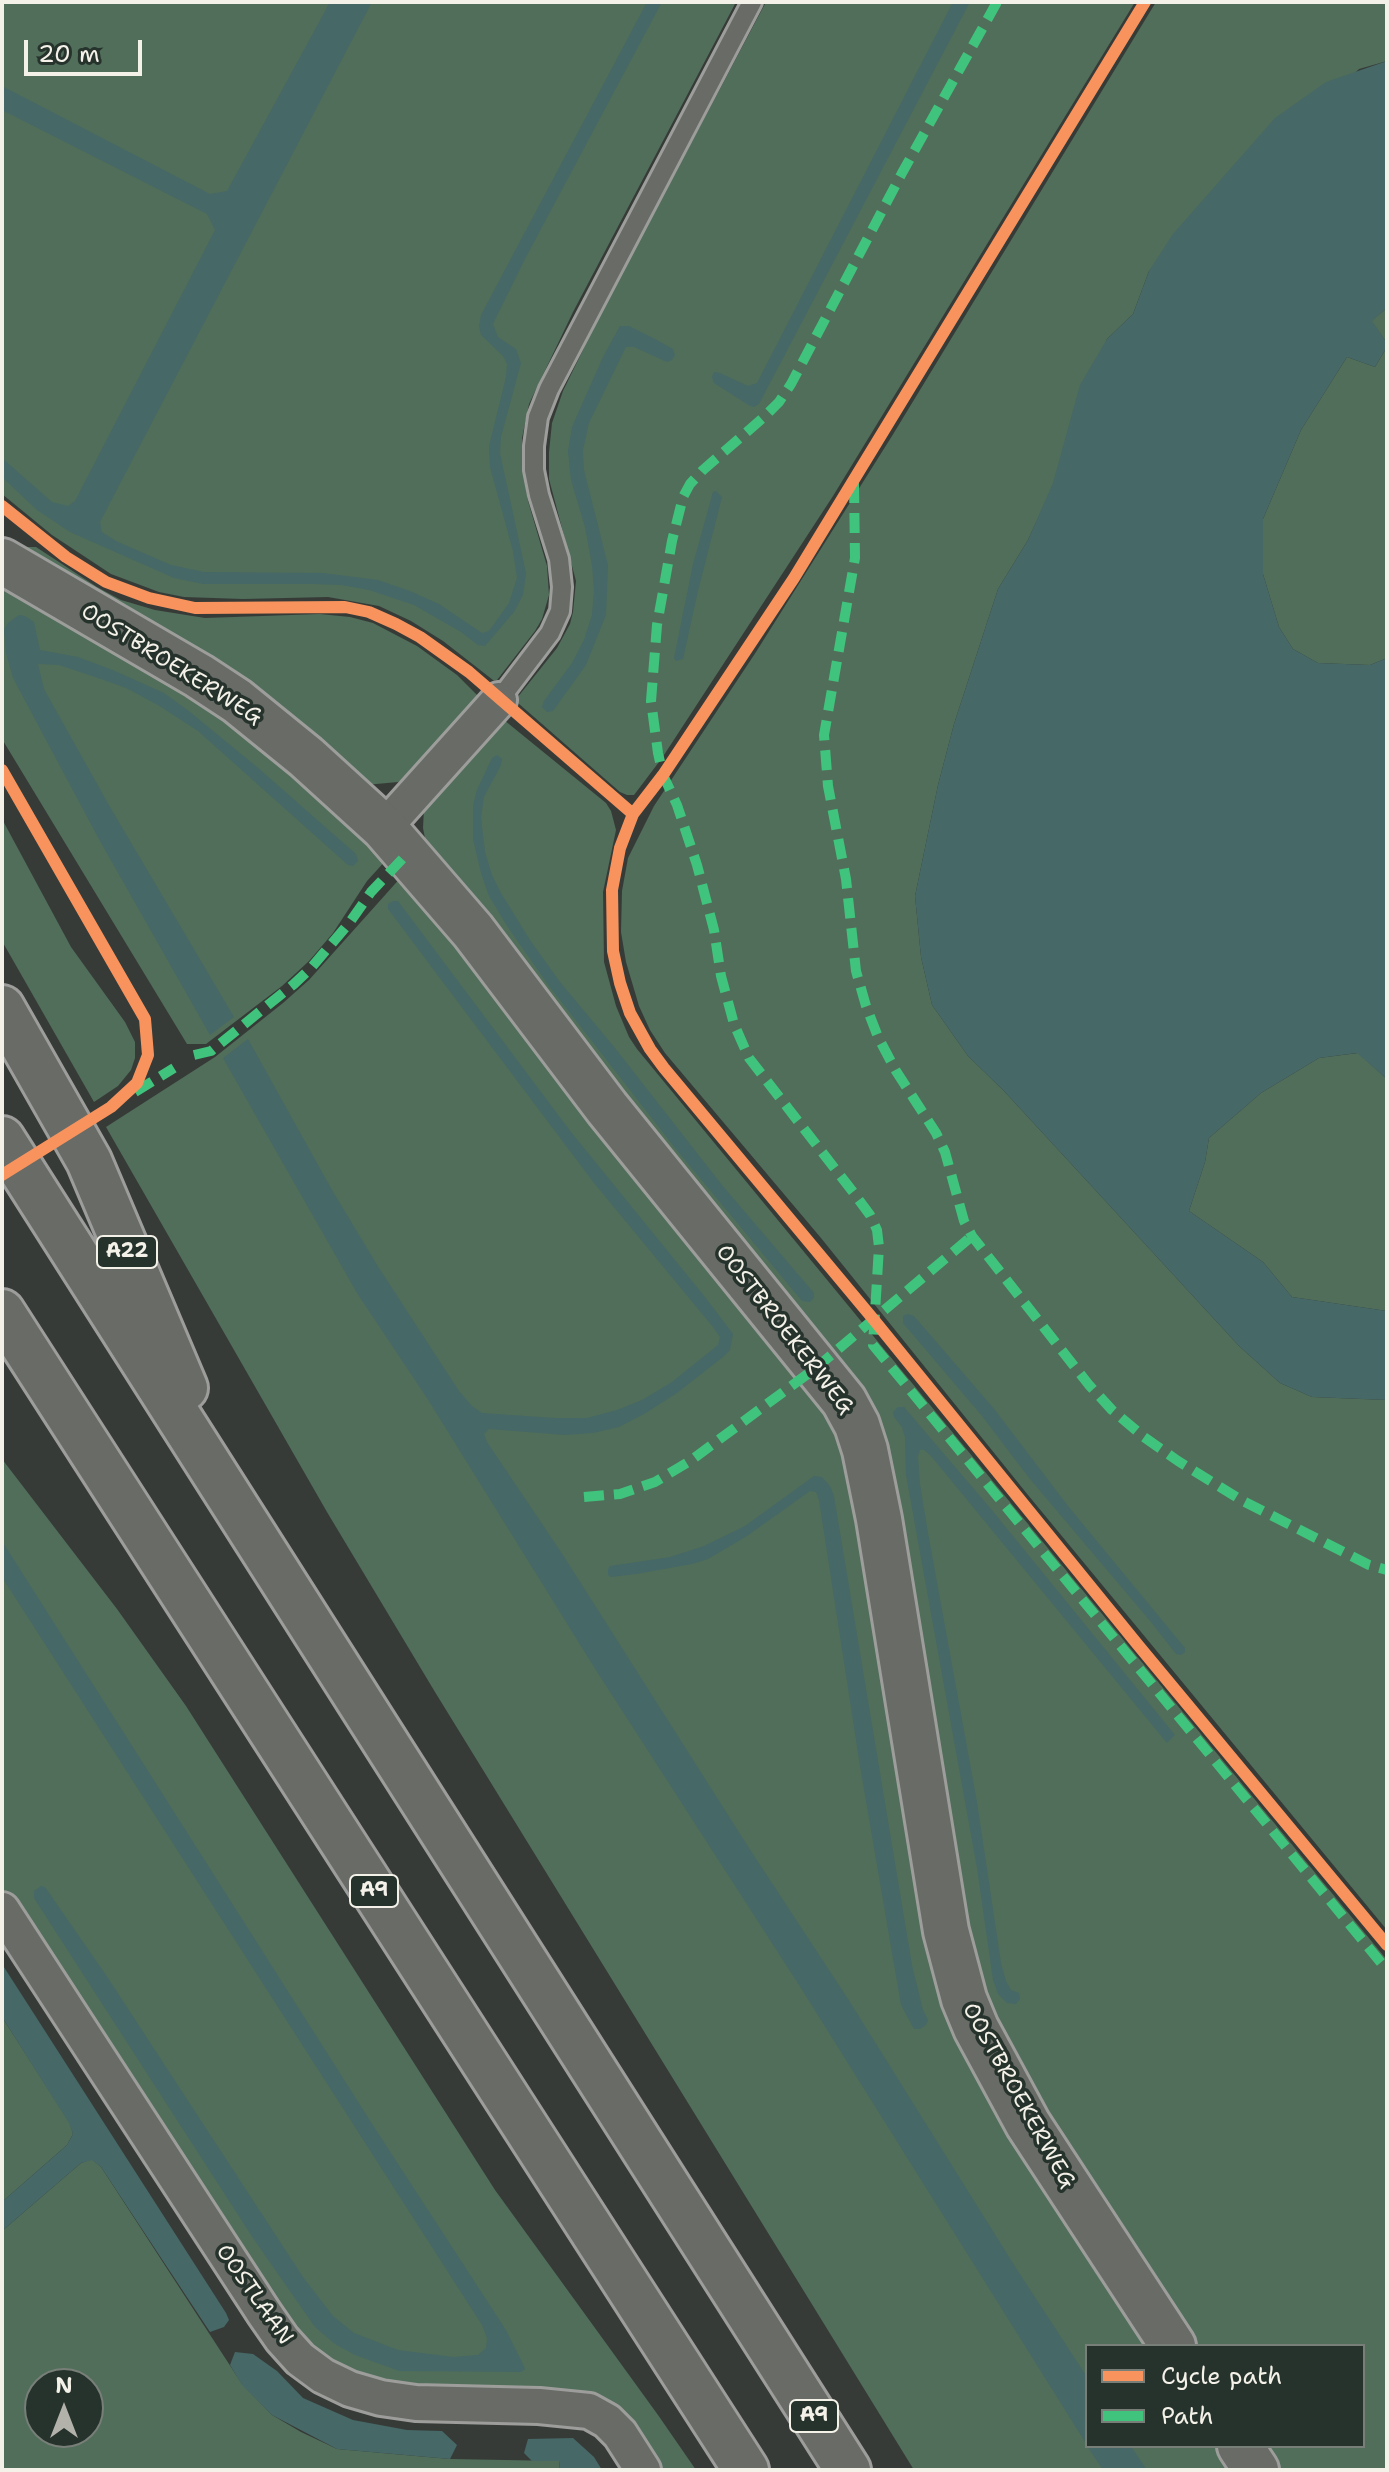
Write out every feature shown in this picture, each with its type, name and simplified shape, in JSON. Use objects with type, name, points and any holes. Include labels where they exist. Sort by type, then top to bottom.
[{"type":"main road","name":"OOSTBROEKERWEG","points":[[2,561],[237,701],[306,757],[384,828],[473,931],[607,1108],[844,1401],[857,1425],[865,1450],[879,1519],[946,1931],[964,1999],[976,2028],[1028,2124],[1172,2344]]},
{"type":"main road","name":"A22","points":[[2,1008],[89,1161],[234,1505]]},
{"type":"main road","name":"A9","points":[[2,1139],[848,2470]]},
{"type":"main road","name":"A9","points":[[2,1312],[746,2470]]},
{"type":"main road","points":[[1241,2448],[1256,2470]]},
{"type":"street","points":[[384,828],[499,700]]},
{"type":"street","name":"OOSTLAAN","points":[[2,1910],[264,2313],[300,2359],[323,2376],[350,2389],[381,2398],[416,2403],[539,2406],[589,2411],[607,2421],[620,2434],[643,2470]]},
{"type":"lane","points":[[499,700],[550,633],[560,611],[562,587],[559,559],[534,470],[538,417],[549,389],[752,2]]},
{"type":"green space","points":[[2,2],[736,2],[573,312],[529,404],[522,438],[523,468],[528,501],[547,566],[549,595],[535,631],[497,680],[443,641],[379,606],[328,597],[184,597],[159,592],[111,574],[52,535],[2,494]]},
{"type":"green space","points":[[766,2],[1135,2],[833,496],[662,758],[634,795],[627,795],[518,703],[517,698],[557,648],[573,612],[576,581],[549,479],[552,423],[563,391],[600,315]]},
{"type":"green space","points":[[1156,2],[1387,2],[1387,61],[1359,69],[1149,271],[1133,314],[1107,339],[1066,443],[1054,483],[1028,540],[998,589],[954,724],[915,896],[921,957],[932,1005],[968,1056],[1004,1091],[1239,1346],[1280,1383],[1312,1397],[1387,1400],[1387,1930],[1028,1495],[821,1238],[665,1053],[639,1006],[621,932],[622,891],[628,858],[654,806],[756,652],[892,436]]},
{"type":"green space","points":[[1387,308],[1387,343],[1371,321]]},
{"type":"green space","points":[[1387,347],[1387,658],[1370,665],[1318,663],[1293,649],[1279,627],[1263,574],[1263,519],[1301,430],[1347,357],[1375,367]]},
{"type":"green space","points":[[36,547],[121,600],[155,610],[205,618],[320,614],[373,623],[417,646],[457,675],[479,697],[408,778],[365,785],[23,551]]},
{"type":"green space","points":[[2,581],[226,712],[387,859],[367,881],[333,933],[309,961],[282,986],[206,1044],[187,1044],[2,739]]},
{"type":"green space","points":[[499,720],[504,720],[606,803],[616,830],[603,892],[604,962],[616,1006],[637,1049],[1387,1960],[1387,2470],[1274,2470],[1259,2448],[1365,2448],[1365,2344],[1190,2344],[1060,2148],[972,1978],[885,1478],[434,860],[423,828],[424,809]]},
{"type":"green space","points":[[2,819],[71,947],[125,1022],[135,1042],[131,1070],[118,1086],[94,1102],[2,941]]},
{"type":"green space","points":[[403,875],[840,1425],[936,1946],[1156,2344],[1085,2344],[1085,2448],[1225,2448],[1240,2470],[914,2470],[435,1692],[327,1512],[106,1127],[215,1057],[309,980]]},
{"type":"green space","points":[[1358,1053],[1387,1079],[1387,1311],[1292,1297],[1263,1262],[1189,1211],[1205,1162],[1209,1138],[1261,1093],[1319,1058]]},
{"type":"green space","points":[[2,1459],[117,1609],[186,1706],[495,2190],[696,2470],[655,2470],[623,2419],[391,2387],[334,2368],[297,2335],[2,1887]]},
{"type":"green space","points":[[2,2017],[70,2123],[73,2134],[67,2145],[2,2202]]},
{"type":"green space","points":[[92,2159],[101,2167],[242,2384],[272,2415],[337,2449],[450,2459],[559,2461],[560,2470],[2,2470],[2,2231],[81,2163]]},
{"type":"water","points":[[330,2],[372,2],[100,522],[102,532],[171,565],[204,572],[323,573],[378,580],[439,604],[482,633],[489,631],[509,603],[517,578],[513,551],[490,467],[489,446],[507,364],[481,335],[481,315],[647,2],[662,2],[493,324],[498,337],[516,349],[521,363],[501,437],[500,453],[526,573],[523,595],[514,612],[485,646],[478,645],[414,605],[369,590],[341,585],[203,584],[174,578],[70,532],[37,510],[2,477],[2,458],[52,502],[68,506],[75,501],[215,230],[207,214],[2,110],[2,86],[210,194],[227,191]]},
{"type":"water","points":[[953,2],[970,2],[759,404],[750,406],[714,383],[714,372],[748,386],[757,383]]},
{"type":"water","points":[[1387,61],[1387,308],[1372,321],[1387,347],[1375,367],[1347,357],[1301,430],[1263,519],[1263,574],[1279,627],[1293,649],[1318,663],[1370,665],[1387,658],[1387,1079],[1357,1053],[1319,1058],[1261,1093],[1209,1138],[1205,1162],[1189,1211],[1263,1262],[1292,1297],[1387,1311],[1387,1400],[1312,1397],[1280,1383],[1239,1346],[1004,1091],[968,1056],[932,1005],[921,957],[915,896],[954,724],[998,589],[1028,540],[1053,483],[1080,385],[1107,339],[1133,314],[1149,271],[1173,234],[1275,118],[1326,82]]},
{"type":"water","points":[[620,326],[629,326],[653,338],[673,349],[675,355],[667,362],[634,347],[626,347],[589,423],[583,450],[584,470],[608,565],[606,615],[586,665],[553,711],[547,712],[542,707],[544,701],[572,663],[592,615],[592,565],[571,480],[568,451],[572,427]]},
{"type":"water","points":[[713,492],[722,497],[683,659],[676,661],[674,658],[693,564]]},
{"type":"water","points":[[19,615],[34,622],[40,650],[78,657],[164,693],[257,767],[356,854],[358,861],[353,866],[348,865],[198,731],[158,705],[101,679],[59,665],[38,664],[44,689],[234,1017],[210,1035],[100,841],[13,678],[4,630]]},
{"type":"water","points":[[497,755],[502,759],[501,765],[484,797],[481,817],[485,852],[501,893],[560,982],[722,1185],[814,1293],[810,1302],[802,1301],[675,1148],[549,986],[489,896],[473,839],[473,805],[492,758]]},
{"type":"water","points":[[398,901],[571,1132],[733,1334],[730,1350],[723,1357],[677,1393],[619,1427],[565,1435],[489,1429],[484,1434],[1085,2374],[1085,2442],[799,1985],[594,1667],[427,1398],[357,1293],[223,1058],[248,1039],[379,1268],[459,1391],[482,1413],[587,1418],[617,1410],[642,1400],[672,1382],[718,1345],[720,1337],[713,1327],[594,1183],[388,909],[388,904]]},
{"type":"water","points":[[903,1316],[914,1316],[995,1410],[1068,1506],[1185,1648],[1185,1652],[1176,1654],[1030,1479],[982,1416],[903,1323]]},
{"type":"water","points":[[898,1407],[904,1407],[991,1509],[1175,1735],[1167,1743],[931,1456],[920,1450],[920,1484],[977,1802],[1001,1963],[1011,1990],[1019,1993],[1020,1999],[1016,2004],[1007,2003],[998,1994],[993,1980],[977,1868],[906,1475],[905,1437],[893,1412]]},
{"type":"water","points":[[814,1476],[822,1477],[834,1496],[912,1965],[928,2020],[920,2029],[914,2029],[901,2005],[816,1492],[810,1491],[747,1536],[708,1559],[636,1574],[608,1575],[610,1566],[670,1557],[704,1546],[745,1526]]},
{"type":"water","points":[[2,1541],[506,2330],[525,2369],[521,2372],[399,2371],[355,2355],[335,2344],[315,2327],[253,2238],[34,1898],[34,1891],[45,1887],[303,2277],[333,2316],[354,2333],[398,2350],[453,2357],[478,2355],[486,2348],[487,2338],[482,2325],[2,1577]]},
{"type":"water","points":[[2,1964],[226,2313],[229,2320],[224,2327],[210,2332],[101,2167],[92,2160],[81,2163],[2,2231],[2,2202],[67,2145],[73,2134],[2,2017]]},
{"type":"water","points":[[235,2352],[253,2354],[277,2371],[303,2398],[353,2420],[407,2430],[442,2431],[457,2445],[450,2459],[337,2449],[272,2415],[242,2385],[230,2365]]},
{"type":"water","points":[[573,2438],[594,2457],[602,2470],[560,2470],[559,2461],[532,2461],[524,2453],[528,2439]]},
{"type":"water","points":[[1088,2448],[1132,2448],[1147,2470],[1103,2470]]},
{"type":"marked path","points":[[997,2],[902,173],[791,384],[764,417],[703,470],[683,497],[657,625],[651,701],[658,753],[663,775],[677,805],[697,865],[714,930],[721,976],[734,1024],[749,1058],[853,1192],[877,1230],[879,1247],[873,1345],[1387,1970]]},
{"type":"marked path","points":[[854,483],[855,558],[824,735],[828,786],[846,879],[856,971],[866,1006],[896,1071],[945,1152],[964,1221],[972,1236],[1089,1385],[1144,1437],[1243,1501],[1369,1565],[1387,1570]]},
{"type":"marked path","points":[[194,1055],[211,1051],[311,968],[371,892],[407,854]]},
{"type":"marked path","points":[[135,1092],[174,1068]]},
{"type":"marked path","points":[[584,1497],[620,1494],[655,1482],[690,1461],[817,1367],[972,1236]]},
{"type":"cycle path","points":[[1145,2],[794,578],[663,775],[633,814],[620,848],[612,890],[613,951],[630,1013],[664,1068],[1387,1945]]},
{"type":"cycle path","points":[[2,506],[66,557],[106,582],[149,598],[195,608],[345,607],[369,612],[396,624],[469,672],[633,814]]},
{"type":"cycle path","points":[[2,770],[145,1019],[148,1055],[137,1083],[111,1107],[2,1175]]}]
